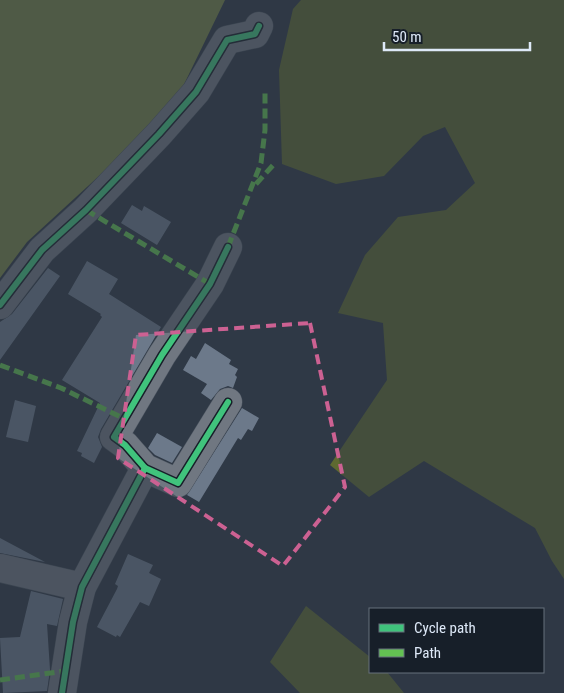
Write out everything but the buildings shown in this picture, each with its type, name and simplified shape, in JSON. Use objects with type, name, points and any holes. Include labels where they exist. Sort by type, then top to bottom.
[{"type":"street","points":[[0,305],[42,250],[100,196],[196,92],[227,40],[255,34],[260,26]]},
{"type":"street","points":[[228,246],[210,284],[162,355],[114,437],[125,445],[145,468],[178,483],[228,402]]},
{"type":"street","points":[[62,693],[73,622],[82,587],[145,468]]},
{"type":"street","points":[[0,568],[82,587]]},
{"type":"highlighted area","points":[[310,323],[345,487],[283,566],[118,458],[136,335]]},
{"type":"shaded area","points":[[0,0],[225,0],[172,109],[27,242],[0,278]]},
{"type":"shaded area","points":[[301,0],[564,0],[564,579],[552,561],[535,528],[424,461],[369,497],[330,465],[387,380],[383,323],[338,313],[365,255],[398,217],[446,210],[475,183],[445,127],[423,136],[384,176],[336,184],[282,164],[279,70],[293,9]]},
{"type":"shaded area","points":[[306,606],[369,656],[369,673],[388,673],[404,693],[300,693],[270,662]]},
{"type":"marked path","points":[[228,247],[261,163],[265,130],[265,90]]},
{"type":"marked path","points":[[256,184],[275,163]]},
{"type":"marked path","points":[[86,210],[210,284]]},
{"type":"marked path","points":[[0,365],[61,388],[125,419]]},
{"type":"marked path","points":[[0,680],[65,671]]},
{"type":"cycle path","points":[[0,305],[42,250],[86,210],[159,134],[196,92],[227,40],[255,34],[259,26]]},
{"type":"cycle path","points":[[228,247],[210,284],[162,355],[114,437],[125,445],[145,468],[178,483],[228,402]]},
{"type":"cycle path","points":[[62,693],[73,622],[82,587],[145,468]]}]
